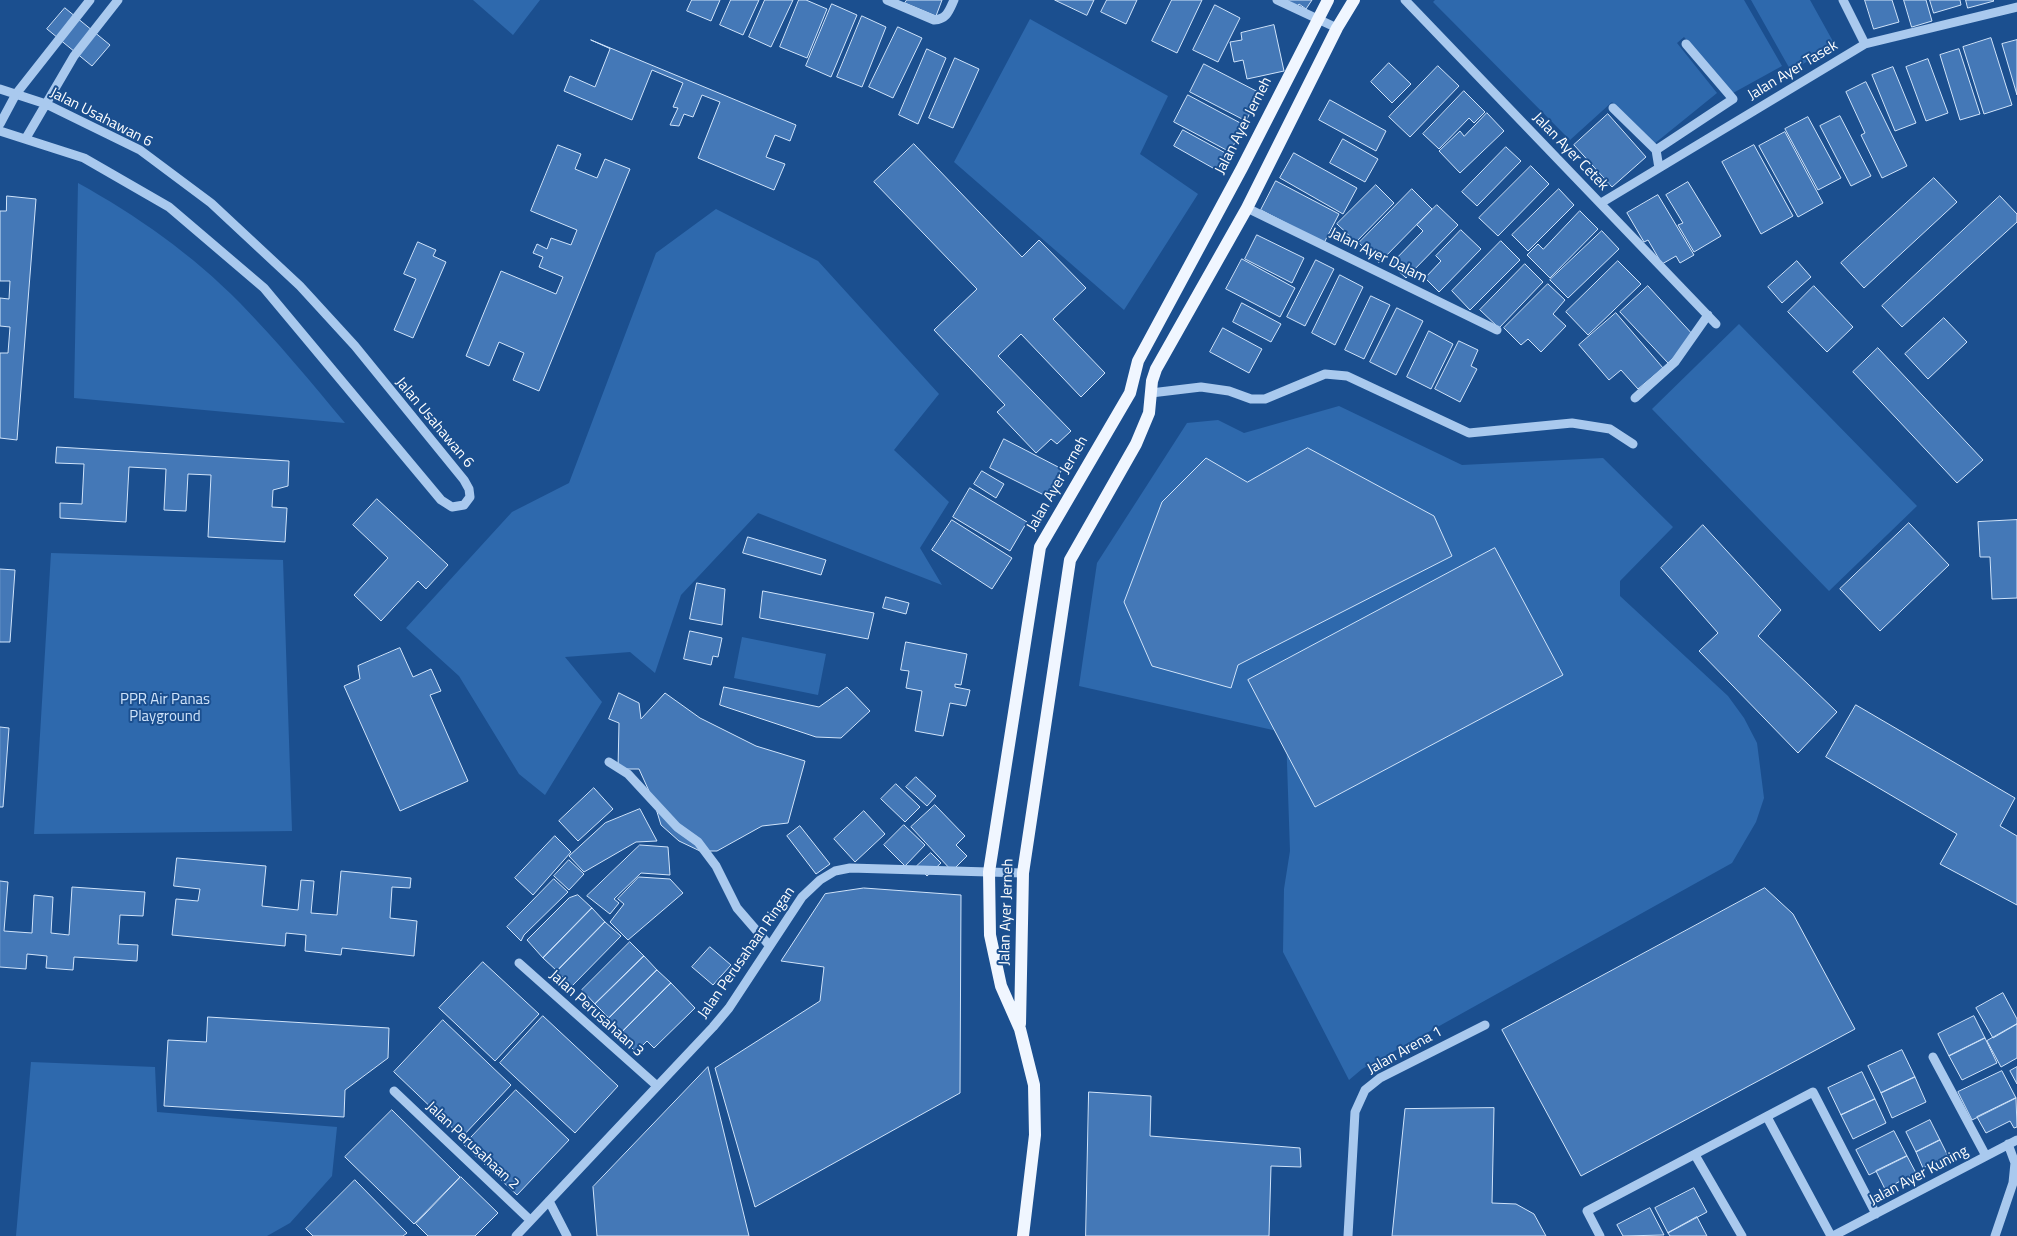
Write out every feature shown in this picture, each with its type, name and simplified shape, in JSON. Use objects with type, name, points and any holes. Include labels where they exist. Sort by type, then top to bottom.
[{"type":"main road","name":"Jalan Ayer Jerneh","points":[[1023,1236],[1035,1135],[1034,1085],[1020,1029],[1001,986],[990,935],[989,872],[1040,548],[1130,393],[1138,361],[1242,168],[1317,18],[1328,0]]},
{"type":"main road","name":"Jalan Ayer Jerneh","points":[[1020,1029],[1023,873],[1070,560],[1136,444],[1149,413],[1156,369],[1247,208],[1337,28],[1354,0]]},
{"type":"street","points":[[0,124],[16,94],[90,0]]},
{"type":"street","points":[[26,138],[74,56],[118,0]]},
{"type":"street","points":[[887,0],[934,20],[942,20],[948,15],[954,0]]},
{"type":"street","points":[[1277,0],[1337,28]]},
{"type":"street","name":"Jalan Ayer Cetek","points":[[1405,0],[1716,324]]},
{"type":"street","points":[[1843,0],[1864,44]]},
{"type":"street","name":"Jalan Ayer Tasek","points":[[1601,203],[1864,44],[2017,7]]},
{"type":"street","points":[[1656,150],[1733,99],[1686,44]]},
{"type":"street","name":"Jalan Usahawan 6","points":[[0,89],[46,104],[140,150],[211,203],[300,286],[355,346],[464,480],[470,497],[464,505],[452,507],[441,500],[264,288],[169,207],[84,158],[0,131]]},
{"type":"street","points":[[1613,108],[1656,150],[1659,168]]},
{"type":"street","name":"Jalan Ayer Dalam","points":[[1247,208],[1497,330]]},
{"type":"street","points":[[1635,398],[1674,362],[1708,316]]},
{"type":"street","points":[[1151,393],[1201,387],[1229,391],[1251,399],[1265,399],[1325,374],[1346,376],[1469,433],[1572,423],[1610,429],[1633,444]]},
{"type":"street","points":[[609,762],[628,774],[677,826],[698,842],[716,866],[737,908],[769,945]]},
{"type":"street","name":"Jalan Perusahaan Ringan","points":[[516,1236],[729,1008],[802,897],[820,880],[835,870],[850,868],[1023,873]]},
{"type":"street","name":"Jalan Perusahaan 3","points":[[519,963],[656,1085]]},
{"type":"street","name":"Jalan Arena 1","points":[[1348,1236],[1355,1112],[1365,1090],[1380,1078],[1485,1025]]},
{"type":"street","points":[[1933,1057],[1986,1156]]},
{"type":"street","name":"Jalan Perusahaan 2","points":[[394,1092],[530,1220]]},
{"type":"street","points":[[1600,1236],[1587,1211],[1813,1092],[1876,1214]]},
{"type":"street","points":[[1767,1117],[1832,1236]]},
{"type":"street","name":"Jalan Ayer Kuning","points":[[1832,1236],[2017,1140]]},
{"type":"street","points":[[1995,1236],[2015,1183],[2015,1163],[2008,1144]]},
{"type":"street","points":[[1695,1155],[1742,1236]]},
{"type":"street","points":[[549,1201],[567,1236]]},
{"type":"green space","points":[[473,0],[540,0],[513,35]]},
{"type":"green space","points":[[1435,0],[1744,0],[1782,66],[1733,93],[1684,37],[1677,43],[1717,93],[1654,144],[1612,102],[1570,140],[1433,2]]},
{"type":"green space","points":[[1751,0],[1810,0],[1835,45],[1791,71]]},
{"type":"green space","points":[[1030,19],[1168,96],[1140,154],[1198,194],[1124,310],[954,162]]},
{"type":"green space","points":[[78,183],[142,222],[183,252],[222,285],[281,347],[345,423],[74,398]]},
{"type":"green space","points":[[716,209],[818,261],[939,394],[894,450],[949,502],[920,548],[942,585],[758,513],[681,595],[655,673],[630,652],[565,657],[602,702],[545,795],[519,774],[459,676],[406,628],[512,512],[569,483],[656,253]]},
{"type":"green space","points":[[1739,324],[1917,506],[1829,591],[1652,409]]},
{"type":"green space","points":[[1339,406],[1462,465],[1603,458],[1673,527],[1620,581],[1620,596],[1728,696],[1744,718],[1757,743],[1764,798],[1756,822],[1732,863],[1362,1069],[1349,1080],[1283,952],[1284,889],[1290,851],[1286,733],[1079,686],[1097,563],[1187,423],[1218,420],[1244,433]]},
{"type":"green space","name":"PPR Air Panas Playground","points":[[51,553],[283,560],[292,831],[34,834]]},
{"type":"green space","points":[[742,637],[826,654],[818,695],[734,678]]},
{"type":"green space","points":[[31,1062],[155,1067],[157,1112],[337,1127],[332,1176],[290,1223],[267,1236],[16,1236]]},
{"type":"building","points":[[692,0],[720,0],[711,21],[687,11]]},
{"type":"building","points":[[731,0],[759,0],[743,35],[720,25]]},
{"type":"building","points":[[765,0],[793,0],[771,47],[749,37]]},
{"type":"building","points":[[799,0],[806,0],[827,9],[807,58],[780,47]]},
{"type":"building","points":[[907,0],[942,0],[936,16],[905,3]]},
{"type":"building","points":[[1055,0],[1094,0],[1087,15]]},
{"type":"building","points":[[1107,0],[1137,0],[1126,24],[1101,12]]},
{"type":"building","points":[[1172,0],[1202,0],[1177,53],[1152,41]]},
{"type":"building","points":[[1279,0],[1312,0],[1306,9],[1299,4],[1295,10]]},
{"type":"building","points":[[1865,0],[1892,0],[1899,22],[1874,29]]},
{"type":"building","points":[[1904,0],[1926,0],[1932,21],[1912,27]]},
{"type":"building","points":[[1930,0],[1960,0],[1961,5],[1934,13]]},
{"type":"building","points":[[1966,0],[1993,0],[1994,1],[1968,8]]},
{"type":"building","points":[[832,4],[857,15],[831,77],[806,66]]},
{"type":"building","points":[[1215,5],[1240,18],[1218,62],[1193,50]]},
{"type":"building","points":[[65,8],[110,45],[92,66],[47,29]]},
{"type":"building","points":[[862,16],[886,27],[862,87],[837,77]]},
{"type":"building","points":[[1274,25],[1284,71],[1247,79],[1243,60],[1234,62],[1230,42],[1242,40],[1241,33]]},
{"type":"building","points":[[898,27],[922,38],[893,98],[869,87]]},
{"type":"building","points":[[1991,38],[2012,105],[1984,114],[1963,47]]},
{"type":"building","points":[[591,40],[796,125],[790,141],[775,135],[766,157],[785,164],[774,190],[698,158],[720,102],[702,95],[693,117],[684,114],[679,126],[670,125],[678,108],[673,107],[683,83],[652,70],[632,120],[564,91],[570,76],[595,87],[610,49]]},
{"type":"building","points":[[2017,40],[2017,95],[2002,44]]},
{"type":"building","points":[[927,49],[946,58],[918,124],[899,115]]},
{"type":"building","points":[[1959,49],[1980,114],[1960,120],[1940,55]]},
{"type":"building","points":[[955,58],[979,69],[953,128],[929,118]]},
{"type":"building","points":[[1928,59],[1948,113],[1926,121],[1906,67]]},
{"type":"building","points":[[1389,63],[1411,84],[1392,103],[1371,82]]},
{"type":"building","points":[[1204,64],[1260,93],[1246,121],[1190,92]]},
{"type":"building","points":[[1438,66],[1459,86],[1410,137],[1389,117]]},
{"type":"building","points":[[1893,67],[1916,123],[1895,131],[1872,75]]},
{"type":"building","points":[[1866,82],[1907,166],[1882,178],[1861,135],[1865,133],[1846,92]]},
{"type":"building","points":[[1464,91],[1485,112],[1474,123],[1469,118],[1439,149],[1423,134]]},
{"type":"building","points":[[1188,95],[1244,125],[1230,152],[1174,122]]},
{"type":"building","points":[[1330,100],[1386,131],[1376,151],[1319,120]]},
{"type":"building","points":[[1487,113],[1504,131],[1460,173],[1439,151],[1460,131],[1464,136]]},
{"type":"building","points":[[1608,114],[1646,157],[1612,187],[1574,145]]},
{"type":"building","points":[[1840,116],[1871,176],[1851,186],[1820,126]]},
{"type":"building","points":[[1808,117],[1841,178],[1818,190],[1785,129]]},
{"type":"building","points":[[1183,130],[1229,155],[1220,172],[1174,146]]},
{"type":"building","points":[[1785,132],[1823,203],[1798,217],[1759,146]]},
{"type":"building","points":[[1343,139],[1378,159],[1365,182],[1330,163]]},
{"type":"building","points":[[914,144],[1022,257],[1039,240],[1086,288],[1053,319],[1105,373],[1081,397],[1021,334],[998,356],[1071,431],[1057,444],[1051,439],[1036,453],[997,412],[1005,405],[934,330],[977,289],[874,182]]},
{"type":"building","points":[[558,145],[581,154],[575,169],[597,178],[605,159],[630,169],[539,391],[513,380],[524,353],[499,342],[489,366],[466,356],[501,271],[556,294],[563,277],[539,267],[543,257],[533,253],[537,244],[547,249],[551,238],[571,245],[577,230],[531,211]]},
{"type":"building","points":[[1754,145],[1793,216],[1761,234],[1722,162]]},
{"type":"building","points":[[1506,147],[1521,161],[1477,206],[1462,192]]},
{"type":"building","points":[[1294,153],[1357,188],[1343,214],[1280,178]]},
{"type":"building","points":[[1531,166],[1549,184],[1498,236],[1479,218]]},
{"type":"building","points":[[1934,178],[1957,202],[1864,288],[1841,263]]},
{"type":"building","points":[[1276,181],[1339,214],[1324,243],[1261,210]]},
{"type":"building","points":[[1688,182],[1721,236],[1694,252],[1678,225],[1683,223],[1666,195]]},
{"type":"building","points":[[1376,185],[1394,203],[1356,242],[1337,224]]},
{"type":"building","points":[[1412,189],[1432,209],[1379,263],[1359,243]]},
{"type":"building","points":[[1559,189],[1574,205],[1528,251],[1512,235]]},
{"type":"building","points":[[1658,195],[1694,255],[1680,263],[1676,256],[1662,264],[1648,240],[1644,242],[1627,213]]},
{"type":"building","points":[[7,196],[36,199],[17,440],[0,438],[0,353],[8,353],[10,327],[0,326],[0,298],[9,299],[10,281],[0,281],[0,211],[6,211]]},
{"type":"building","points":[[2000,196],[2017,214],[2017,222],[1902,327],[1882,306]]},
{"type":"building","points":[[1437,205],[1458,225],[1406,278],[1391,264],[1423,231],[1417,225]]},
{"type":"building","points":[[1580,211],[1598,229],[1550,278],[1527,255],[1538,244],[1543,249]]},
{"type":"building","points":[[1461,230],[1481,249],[1439,292],[1425,278],[1441,261],[1436,256]]},
{"type":"building","points":[[1602,231],[1619,249],[1568,298],[1550,280]]},
{"type":"building","points":[[1257,235],[1304,258],[1292,283],[1245,259]]},
{"type":"building","points":[[1501,241],[1520,260],[1470,310],[1452,291]]},
{"type":"building","points":[[418,242],[436,250],[433,256],[446,262],[413,338],[394,330],[416,279],[404,274]]},
{"type":"building","points":[[1242,259],[1295,288],[1280,317],[1226,289]]},
{"type":"building","points":[[1316,260],[1334,269],[1305,326],[1287,317]]},
{"type":"building","points":[[1618,261],[1641,284],[1588,335],[1566,312]]},
{"type":"building","points":[[1797,261],[1811,277],[1782,303],[1768,287]]},
{"type":"building","points":[[1525,264],[1543,282],[1499,328],[1480,310]]},
{"type":"building","points":[[1340,275],[1363,287],[1335,345],[1312,333]]},
{"type":"building","points":[[1548,284],[1565,300],[1553,314],[1566,326],[1541,352],[1528,339],[1521,345],[1504,328]]},
{"type":"building","points":[[1648,286],[1695,337],[1668,363],[1620,312]]},
{"type":"building","points":[[1814,286],[1853,327],[1827,352],[1788,312]]},
{"type":"building","points":[[1371,296],[1390,305],[1364,359],[1345,350]]},
{"type":"building","points":[[1242,303],[1281,324],[1271,342],[1233,322]]},
{"type":"building","points":[[1397,308],[1423,321],[1396,375],[1370,362]]},
{"type":"building","points":[[1616,313],[1663,368],[1638,389],[1621,370],[1609,380],[1579,345]]},
{"type":"building","points":[[1944,318],[1967,342],[1928,379],[1905,354]]},
{"type":"building","points":[[1223,328],[1262,349],[1249,373],[1210,352]]},
{"type":"building","points":[[1429,331],[1453,344],[1431,389],[1407,377]]},
{"type":"building","points":[[1459,341],[1478,350],[1471,366],[1477,369],[1460,402],[1435,389]]},
{"type":"building","points":[[1878,348],[1983,460],[1957,483],[1853,372]]},
{"type":"building","points":[[1004,439],[1062,469],[1048,497],[990,468]]},
{"type":"building","points":[[57,447],[289,461],[288,486],[273,490],[272,507],[287,508],[285,542],[208,537],[211,475],[188,474],[186,511],[164,510],[166,469],[129,467],[126,522],[60,518],[60,503],[82,504],[84,464],[56,463]]},
{"type":"building","points":[[1308,448],[1434,516],[1452,556],[1238,665],[1231,688],[1152,666],[1124,602],[1162,502],[1206,458],[1247,482]]},
{"type":"building","points":[[982,471],[1004,484],[996,498],[974,484]]},
{"type":"building","points":[[970,488],[1027,522],[1010,551],[953,517]]},
{"type":"building","points":[[377,499],[448,565],[426,589],[418,581],[381,621],[354,595],[388,558],[353,525]]},
{"type":"building","points":[[952,520],[1012,558],[992,589],[932,550]]},
{"type":"building","points":[[2017,520],[2017,598],[1992,599],[1990,557],[1980,557],[1978,522]]},
{"type":"building","points":[[1909,523],[1949,565],[1880,631],[1840,589]]},
{"type":"building","points":[[1703,525],[1781,610],[1758,636],[1837,712],[1798,753],[1699,651],[1718,633],[1661,568]]},
{"type":"building","points":[[748,537],[826,560],[821,575],[743,553]]},
{"type":"building","points":[[1495,548],[1563,675],[1315,807],[1248,680]]},
{"type":"building","points":[[0,569],[15,570],[10,642],[0,642]]},
{"type":"building","points":[[697,583],[725,589],[722,625],[690,619]]},
{"type":"building","points":[[763,591],[874,613],[868,639],[760,618]]},
{"type":"building","points":[[886,597],[909,603],[906,614],[883,608]]},
{"type":"building","points":[[690,631],[722,638],[718,657],[713,656],[711,665],[684,659]]},
{"type":"building","points":[[906,642],[967,654],[961,685],[955,684],[955,687],[970,690],[966,706],[950,703],[943,736],[915,731],[922,691],[906,688],[909,671],[901,670]]},
{"type":"building","points":[[400,648],[413,677],[431,669],[441,691],[430,695],[468,781],[400,811],[344,686],[360,679],[358,666]]},
{"type":"building","points":[[724,687],[819,707],[847,687],[870,711],[841,738],[816,737],[720,705]]},
{"type":"building","points":[[619,693],[639,703],[641,719],[665,693],[700,718],[756,746],[805,761],[788,823],[762,826],[717,851],[700,851],[679,841],[661,825],[654,802],[639,769],[618,769],[619,723],[609,719]]},
{"type":"building","points":[[1856,705],[2015,798],[2000,826],[2017,836],[2017,905],[1940,864],[1957,834],[1826,757]]},
{"type":"building","points":[[0,727],[9,728],[3,807],[0,807]]},
{"type":"building","points":[[916,777],[936,796],[927,806],[906,787]]},
{"type":"building","points":[[896,784],[920,807],[905,822],[881,799]]},
{"type":"building","points":[[594,788],[613,809],[578,841],[559,821]]},
{"type":"building","points":[[935,805],[965,836],[956,845],[967,856],[952,871],[911,827]]},
{"type":"building","points":[[640,809],[657,841],[636,842],[584,872],[569,856],[605,823]]},
{"type":"building","points":[[864,811],[885,834],[855,862],[834,839]]},
{"type":"building","points":[[904,825],[925,845],[905,866],[884,845]]},
{"type":"building","points":[[800,826],[830,864],[816,874],[787,836]]},
{"type":"building","points":[[555,836],[571,852],[533,895],[515,878]]},
{"type":"building","points":[[640,845],[668,847],[670,875],[641,873],[614,899],[619,903],[610,914],[587,896]]},
{"type":"building","points":[[931,853],[941,863],[927,876],[917,866]]},
{"type":"building","points":[[177,858],[266,866],[262,906],[298,910],[301,880],[314,881],[311,913],[337,915],[341,871],[411,878],[410,888],[392,887],[390,918],[417,921],[414,956],[342,948],[341,955],[305,951],[306,935],[286,933],[285,946],[172,935],[176,899],[198,901],[200,889],[174,886]]},
{"type":"building","points":[[569,860],[584,874],[569,890],[554,876]]},
{"type":"building","points":[[639,877],[670,879],[683,893],[628,940],[610,922],[624,904],[618,899]]},
{"type":"building","points":[[554,879],[568,892],[524,935],[521,941],[507,927]]},
{"type":"building","points":[[0,881],[8,882],[4,931],[32,933],[34,895],[53,897],[51,933],[69,935],[72,887],[145,892],[143,916],[120,915],[118,944],[138,945],[137,961],[74,957],[73,970],[46,968],[47,956],[27,954],[26,969],[0,967]]},
{"type":"building","points":[[864,888],[961,895],[960,1093],[755,1207],[715,1068],[820,1001],[824,967],[781,961],[825,894]]},
{"type":"building","points":[[1765,888],[1793,914],[1855,1029],[1581,1176],[1502,1030]]},
{"type":"building","points":[[578,895],[592,908],[543,958],[527,940],[569,898]]},
{"type":"building","points":[[592,908],[605,922],[557,971],[543,958]]},
{"type":"building","points":[[605,922],[621,936],[572,986],[557,971]]},
{"type":"building","points":[[630,942],[644,956],[595,1004],[582,990]]},
{"type":"building","points":[[710,947],[731,965],[713,985],[692,967]]},
{"type":"building","points":[[644,956],[657,970],[609,1018],[595,1004]]},
{"type":"building","points":[[483,962],[539,1014],[495,1061],[439,1008]]},
{"type":"building","points":[[657,970],[671,983],[619,1035],[606,1021]]},
{"type":"building","points":[[671,983],[695,1008],[654,1048],[647,1041],[636,1052],[619,1035]]},
{"type":"building","points":[[2003,993],[2017,1019],[2017,1024],[1993,1038],[1976,1008]]},
{"type":"building","points":[[543,1016],[618,1086],[575,1133],[500,1063]]},
{"type":"building","points":[[1974,1016],[1985,1038],[1949,1056],[1938,1034]]},
{"type":"building","points":[[208,1017],[389,1028],[388,1058],[345,1090],[344,1117],[164,1106],[168,1040],[206,1042]]},
{"type":"building","points":[[443,1020],[511,1085],[462,1137],[394,1072]]},
{"type":"building","points":[[2017,1024],[2017,1058],[2001,1067],[1987,1041]]},
{"type":"building","points":[[1985,1038],[1997,1063],[1962,1080],[1949,1056]]},
{"type":"building","points":[[1902,1050],[1915,1077],[1881,1093],[1868,1066]]},
{"type":"building","points":[[708,1067],[749,1236],[597,1236],[593,1187]]},
{"type":"building","points":[[2017,1067],[2017,1084],[2010,1071]]},
{"type":"building","points":[[2002,1071],[2016,1098],[1972,1120],[1958,1092]]},
{"type":"building","points":[[1862,1072],[1875,1099],[1841,1115],[1828,1088]]},
{"type":"building","points":[[1915,1077],[1926,1102],[1892,1118],[1881,1093]]},
{"type":"building","points":[[516,1090],[569,1140],[517,1195],[464,1145]]},
{"type":"building","points":[[1089,1092],[1151,1096],[1150,1136],[1300,1148],[1301,1167],[1271,1166],[1269,1236],[1086,1236]]},
{"type":"building","points":[[2016,1098],[2017,1127],[2014,1128],[2010,1121],[1986,1133],[1977,1117]]},
{"type":"building","points":[[1875,1099],[1886,1123],[1853,1139],[1841,1115]]},
{"type":"building","points":[[1494,1108],[1492,1203],[1516,1204],[1534,1214],[1546,1236],[1392,1236],[1405,1109]]},
{"type":"building","points":[[392,1110],[460,1177],[414,1224],[345,1157]]},
{"type":"building","points":[[1930,1120],[1940,1140],[1916,1152],[1906,1132]]},
{"type":"building","points":[[1894,1131],[1907,1156],[1869,1175],[1856,1150]]},
{"type":"building","points":[[1940,1140],[1948,1156],[1923,1168],[1916,1152]]},
{"type":"building","points":[[1907,1156],[1916,1173],[1885,1189],[1876,1171]]},
{"type":"building","points":[[461,1177],[498,1213],[475,1236],[428,1236],[416,1224]]},
{"type":"building","points":[[355,1180],[407,1233],[403,1236],[313,1236],[306,1229]]},
{"type":"building","points":[[1694,1188],[1707,1212],[1668,1233],[1655,1208]]},
{"type":"building","points":[[1650,1208],[1664,1235],[1623,1236],[1617,1225]]},
{"type":"building","points":[[1697,1217],[1707,1236],[1670,1236],[1668,1233]]}]
